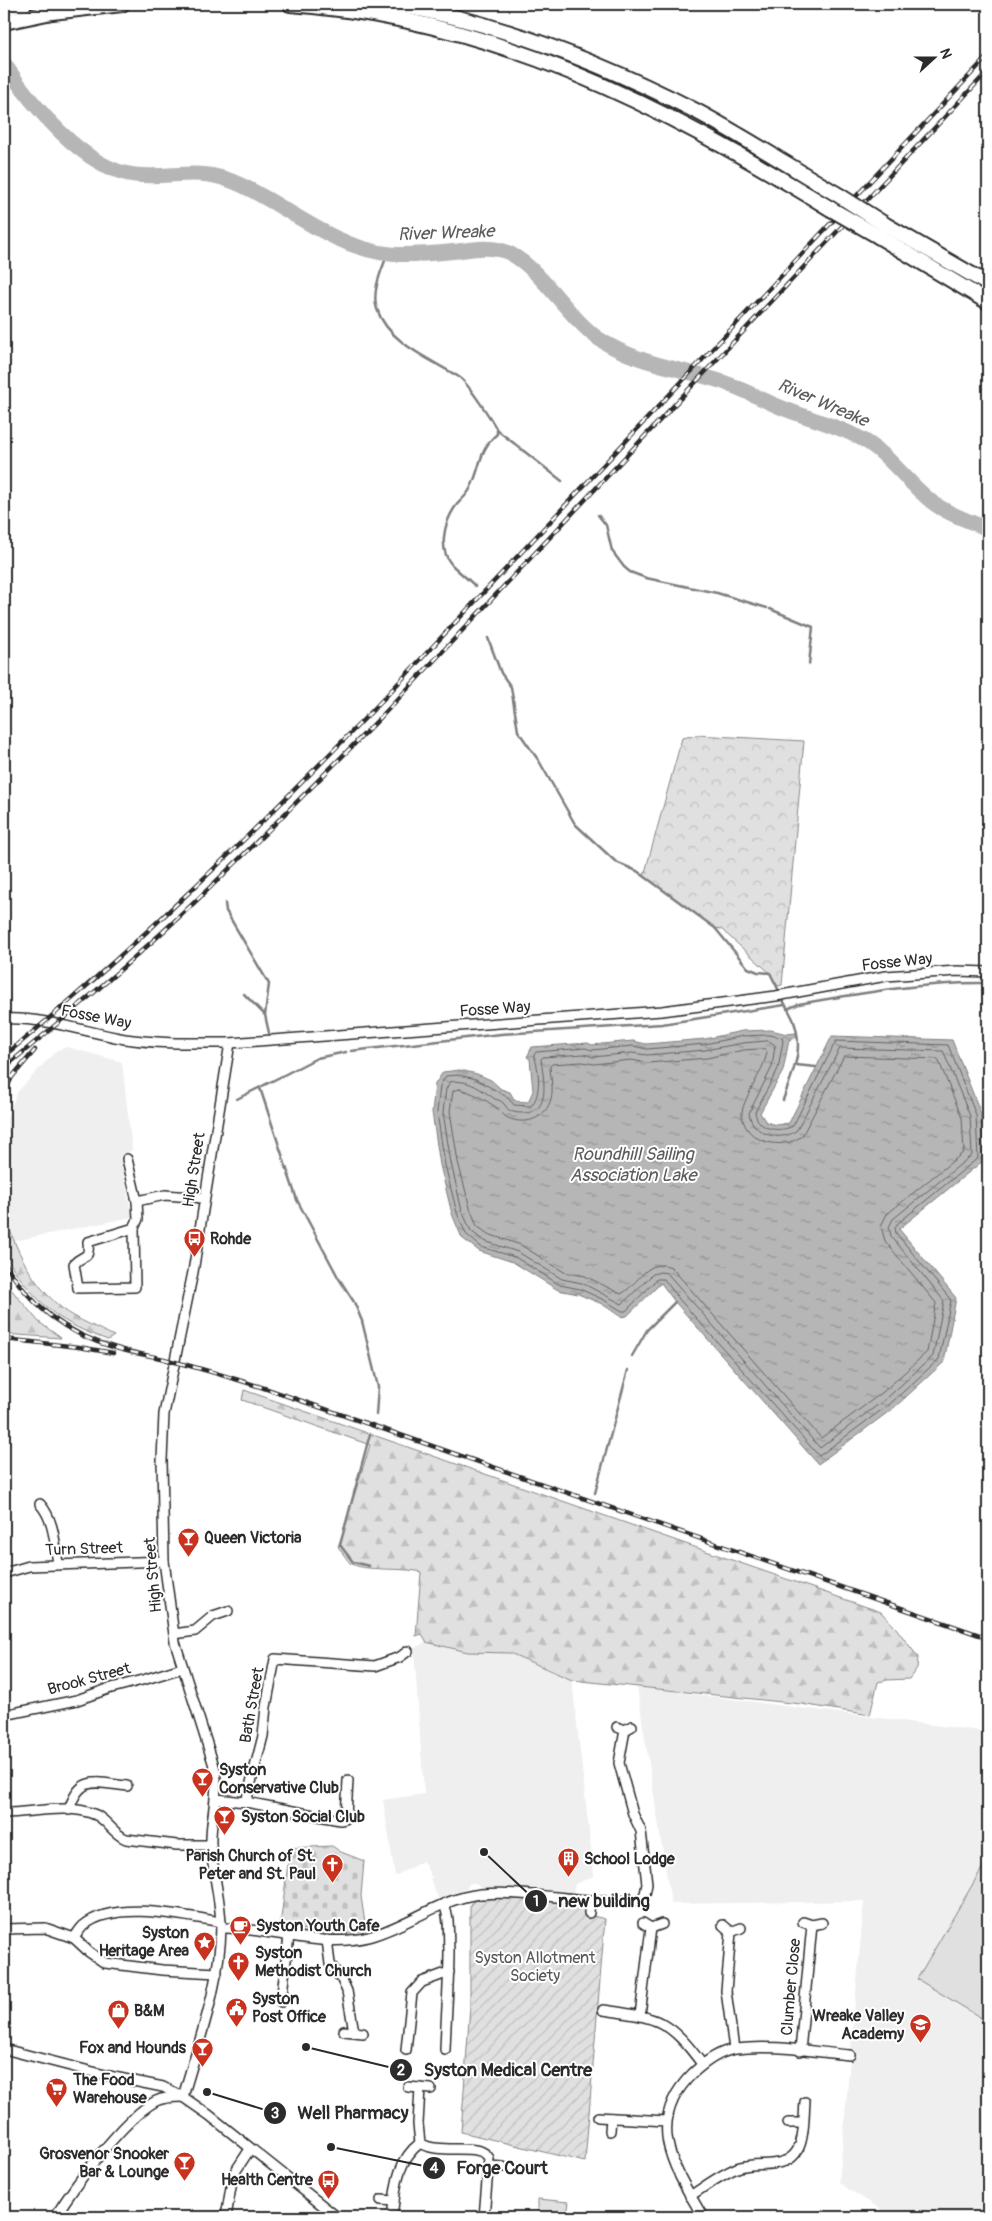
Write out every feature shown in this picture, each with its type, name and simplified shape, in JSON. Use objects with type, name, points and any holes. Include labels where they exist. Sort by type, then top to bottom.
[{"type":"highway","points":[[12,12],[120,4]]},
{"type":"highway","points":[[290,4],[379,15],[432,26],[499,44],[566,68],[617,90],[689,126],[752,160],[831,208],[955,264],[988,284]]},
{"type":"highway","points":[[393,4],[426,10],[509,31],[590,62],[697,112],[840,196],[881,230],[988,302]]},
{"type":"highway","points":[[955,264],[988,274]]},
{"type":"street","name":"Fosse Way","points":[[4,1019],[40,1021],[126,1039],[230,1043],[670,1010],[776,996],[886,976],[957,971],[988,972]]},
{"type":"street","name":"High Street","points":[[183,2097],[210,2009],[217,1973],[221,1925],[211,1845],[216,1799],[215,1769],[182,1668],[174,1634],[164,1560],[162,1460],[164,1414],[193,1272],[230,1043]]},
{"type":"street","points":[[127,1159],[138,1201],[138,1218],[134,1228],[135,1287],[78,1288],[74,1264],[87,1257],[89,1252],[88,1242],[134,1228]]},
{"type":"street","points":[[138,1201],[166,1196],[204,1198]]},
{"type":"street","points":[[40,1504],[46,1511],[49,1520],[58,1564]]},
{"type":"street","name":"Turn Street","points":[[5,1573],[29,1566],[164,1560]]},
{"type":"street","points":[[174,1634],[195,1630],[213,1616],[228,1612]]},
{"type":"street","name":"Bath Street","points":[[246,1802],[263,1736],[275,1659],[375,1666],[400,1657],[408,1651]]},
{"type":"street","name":"Brook Street","points":[[4,1715],[77,1700],[108,1688],[146,1680],[182,1668]]},
{"type":"street","points":[[74,1938],[82,1926],[92,1920],[105,1915],[123,1912],[181,1916],[250,1930],[327,1940],[368,1937],[444,1904],[483,1894],[534,1895],[590,1900],[640,1900],[645,1894],[647,1884],[641,1831],[633,1814],[619,1763],[625,1728]]},
{"type":"street","points":[[69,1810],[73,1796],[80,1786],[97,1779],[115,1790],[126,1786]]},
{"type":"street","points":[[216,1799],[246,1802],[340,1820],[345,1819],[346,1816],[348,1780]]},
{"type":"street","points":[[4,1813],[81,1809],[106,1822],[120,1836],[132,1840],[177,1845],[211,1845]]},
{"type":"street","points":[[589,1913],[590,1900]]},
{"type":"street","points":[[444,1904],[448,1914],[449,1972],[445,2050]]},
{"type":"street","name":"Clumber Close","points":[[800,2051],[808,1924],[822,1922]]},
{"type":"street","points":[[643,1923],[652,1928]]},
{"type":"street","points":[[652,1928],[662,1924]]},
{"type":"street","points":[[722,1925],[731,1932]]},
{"type":"street","points":[[4,1929],[45,1928],[74,1938],[89,1952],[105,1962],[162,1970],[217,1973]]},
{"type":"street","points":[[640,2015],[652,1928]]},
{"type":"street","points":[[731,1932],[740,1928]]},
{"type":"street","points":[[731,1932],[726,1991],[734,2049]]},
{"type":"street","points":[[281,2002],[289,1936]]},
{"type":"street","points":[[327,1940],[330,1964],[342,1980],[347,1991],[358,2033],[344,2032]]},
{"type":"street","points":[[406,2050],[412,1993],[422,1982],[449,1972]]},
{"type":"street","points":[[602,2010],[640,2015],[662,2023],[676,2032],[702,2064]]},
{"type":"street","points":[[703,2217],[675,2169],[667,2144],[666,2122],[675,2095],[702,2064],[707,2059],[734,2049],[761,2048],[850,2055]]},
{"type":"street","points":[[4,2049],[109,2076],[163,2087],[183,2097],[209,2115],[337,2217]]},
{"type":"street","points":[[408,2087],[431,2089]]},
{"type":"street","points":[[420,2088],[418,2124],[420,2143]]},
{"type":"street","points":[[55,2217],[87,2172],[136,2117],[157,2101],[183,2097]]},
{"type":"street","points":[[690,2196],[730,2171],[752,2164],[783,2162],[791,2158],[801,2144],[805,2102]]},
{"type":"street","points":[[598,2117],[666,2122]]},
{"type":"street","points":[[610,2132],[611,2118]]},
{"type":"street","points":[[788,2123],[803,2124]]},
{"type":"street","points":[[420,2143],[426,2147],[439,2150],[479,2149],[486,2153],[488,2166],[485,2184],[484,2217]]},
{"type":"street","points":[[381,2200],[393,2205],[396,2183],[405,2158],[420,2143]]},
{"type":"street","points":[[226,2217],[233,2175],[250,2149]]},
{"type":"street","points":[[488,2166],[503,2166]]},
{"type":"shaded area","points":[[67,1047],[122,1062],[132,1150],[120,1156],[132,1217],[14,1241],[4,1209],[4,1129],[7,1116],[18,1091],[57,1050]]},
{"type":"shaded area","points":[[426,1642],[468,1652],[510,1653],[572,1680],[594,1876],[575,1884],[573,1892],[480,1887],[476,1883],[470,1883],[466,1889],[439,1900],[430,1879],[432,1878],[423,1861],[395,1876],[383,1800],[424,1794],[414,1648]]},
{"type":"shaded area","name":"Wreake Valley Academy","points":[[637,1687],[988,1732],[988,2217],[893,2217],[839,2183],[864,1901],[671,1904]]},
{"type":"green space","points":[[697,735],[804,741],[782,985],[778,986],[770,973],[721,929],[715,928],[644,876],[682,738]]},
{"type":"green space","points":[[4,1212],[19,1253],[42,1289],[69,1313],[114,1336],[108,1340],[65,1321],[34,1295],[6,1256],[3,1239]]},
{"type":"green space","points":[[4,1281],[39,1322],[61,1338],[4,1334]]},
{"type":"green space","points":[[244,1390],[881,1612],[918,1657],[917,1668],[909,1679],[878,1682],[870,1715],[801,1704],[572,1680],[510,1653],[468,1652],[426,1642],[422,1634],[416,1636],[421,1572],[356,1566],[350,1563],[338,1547],[370,1445],[242,1400]]},
{"type":"green space","points":[[332,1846],[341,1852],[364,1861],[361,1896],[366,1930],[338,1935],[280,1926],[290,1848]]},
{"type":"green space","points":[[984,1865],[988,1868],[988,2022],[917,1979]]},
{"type":"green space","name":"Syston Allotment Society","points":[[489,1898],[585,1904],[585,1914],[605,1919],[585,2162],[461,2132],[470,2006],[470,1904],[477,1899]]},
{"type":"green space","points":[[538,2199],[569,2202],[567,2215],[538,2212]]},
{"type":"water","name":"Roundhill Sailing Association Lake","points":[[771,1030],[787,1034],[796,1033],[797,1037],[789,1040],[783,1071],[760,1113],[766,1122],[776,1125],[789,1123],[832,1036],[952,1040],[981,1114],[984,1160],[899,1229],[956,1298],[944,1362],[895,1407],[818,1464],[675,1302],[661,1283],[627,1316],[621,1317],[602,1304],[578,1294],[558,1290],[513,1262],[479,1251],[462,1238],[452,1214],[440,1165],[432,1112],[435,1084],[443,1072],[460,1070],[491,1080],[501,1089],[510,1092],[515,1101],[528,1102],[533,1091],[530,1059],[527,1057],[532,1047],[588,1043],[592,1045],[633,1041],[646,1044],[705,1039],[742,1031]]},
{"type":"waterway","name":"River Wreake","points":[[4,63],[28,97],[60,132],[97,161],[116,170],[135,175],[200,174],[226,179],[259,194],[331,236],[370,250],[407,255],[481,248],[504,251],[528,266],[575,318],[599,339],[644,360],[723,382],[780,407],[850,433],[880,452],[938,506],[988,529]]},
{"type":"waterway","points":[[388,253],[375,295],[377,309],[383,321],[401,341],[463,380],[497,430],[497,434],[483,453],[474,482],[467,494],[451,513],[444,536],[445,551],[448,559],[475,586]]},
{"type":"waterway","points":[[497,430],[562,481]]},
{"type":"waterway","points":[[598,515],[606,525],[612,551],[630,572],[646,578],[717,593],[767,608]]},
{"type":"waterway","points":[[770,609],[813,627],[809,664]]},
{"type":"waterway","points":[[488,638],[501,673],[511,687],[518,731],[539,761],[575,824],[616,862],[637,871],[715,928],[748,968],[758,972],[770,973],[780,993]]},
{"type":"waterway","points":[[225,903],[226,911],[269,984],[265,1015],[269,1033]]},
{"type":"waterway","points":[[787,1009],[799,1004],[893,989],[940,984],[988,983]]},
{"type":"waterway","points":[[244,994],[265,1015]]},
{"type":"waterway","points":[[782,998],[793,1019],[798,1041],[794,1070],[783,1100]]},
{"type":"waterway","points":[[351,1051],[501,1034],[662,1024],[785,1005]]},
{"type":"waterway","points":[[237,1099],[317,1058],[346,1052]]},
{"type":"waterway","points":[[796,1065],[816,1067]]},
{"type":"waterway","points":[[260,1088],[297,1200],[338,1277],[354,1302],[362,1321],[378,1387],[376,1415]]},
{"type":"waterway","points":[[632,1356],[647,1330],[675,1302]]},
{"type":"waterway","points":[[595,1493],[628,1370]]},
{"type":"waterway","points":[[369,1566],[353,1562],[340,1545],[370,1434]]},
{"type":"railway","points":[[4,1056],[147,931],[329,755],[988,56]]},
{"type":"railway","points":[[4,1068],[179,917],[256,843],[381,717],[988,71]]},
{"type":"railway","points":[[4,1093],[12,1077],[35,1050]]},
{"type":"railway","points":[[4,1262],[26,1292],[51,1317],[81,1335],[98,1342],[122,1350],[190,1366],[267,1389],[988,1638]]},
{"type":"railway","points":[[4,1339],[79,1347],[113,1353]]},
{"type":"place","name":"Rohde","points":[[194,1258]]},
{"type":"place","name":"Queen Victoria","points":[[188,1557]]},
{"type":"place","name":"Syston Conservative Club","points":[[203,1798]]},
{"type":"place","name":"Syston Social Club","points":[[225,1836]]},
{"type":"place","name":"new building","points":[[484,1852]]},
{"type":"place","name":"School Lodge","points":[[568,1878]]},
{"type":"place","name":"Parish Church of St. Peter and St. Paul","points":[[332,1884]]},
{"type":"place","name":"Syston Youth Cafe","points":[[240,1945]]},
{"type":"place","name":"Syston Heritage Area","points":[[205,1961]]},
{"type":"place","name":"Syston Methodist Church","points":[[239,1981]]},
{"type":"place","name":"Syston Post Office","points":[[236,2027]]},
{"type":"place","name":"B&M","points":[[118,2030]]},
{"type":"place","name":"Wreake Valley Academy","points":[[920,2044]]},
{"type":"place","name":"Syston Medical Centre","points":[[306,2047]]},
{"type":"place","name":"Fox and Hounds","points":[[202,2067]]},
{"type":"place","name":"Well Pharmacy","points":[[207,2092]]},
{"type":"place","name":"The Food Warehouse","points":[[57,2108]]},
{"type":"place","name":"Forge Court","points":[[331,2147]]},
{"type":"place","name":"Grosvenor Snooker Bar & Lounge","points":[[185,2182]]},
{"type":"place","name":"Health Centre","points":[[329,2199]]}]
